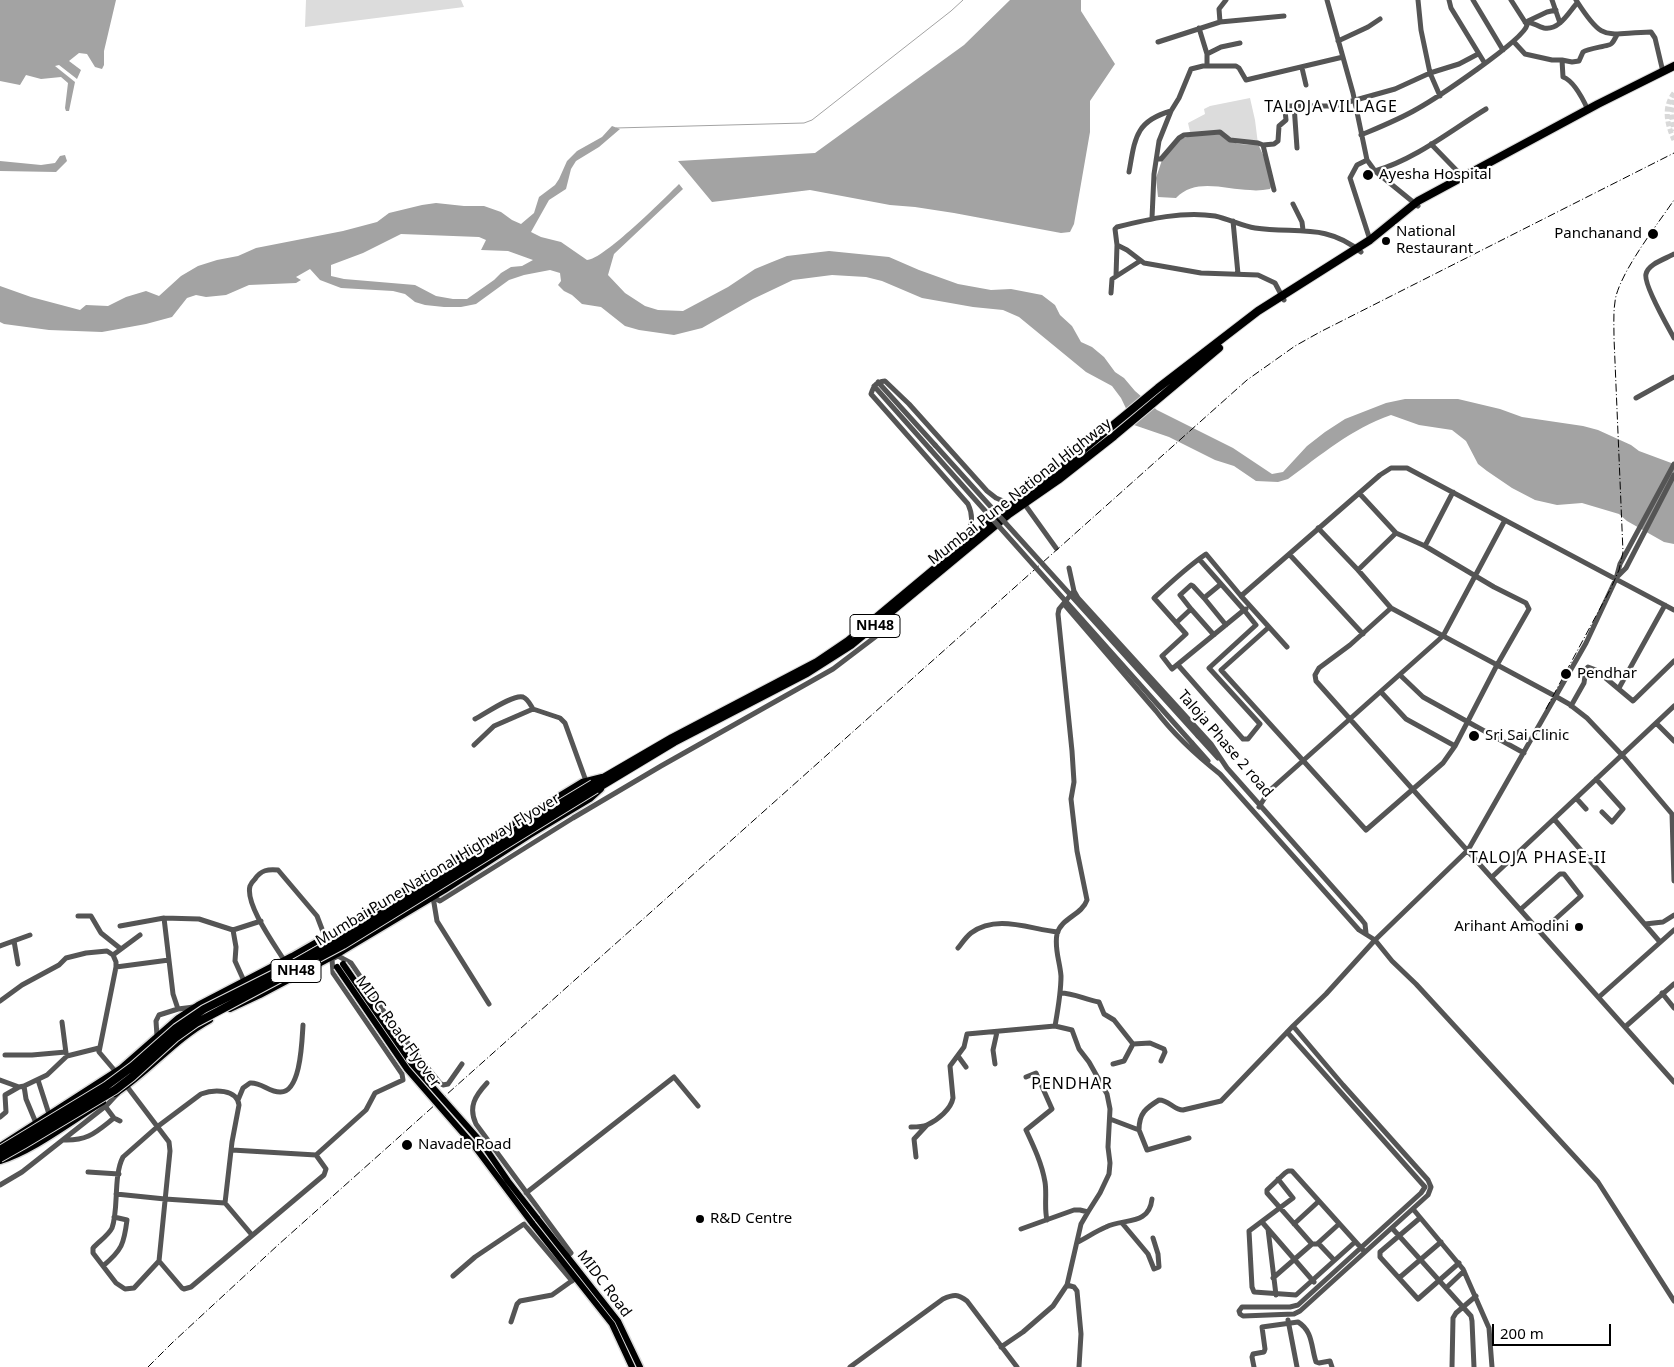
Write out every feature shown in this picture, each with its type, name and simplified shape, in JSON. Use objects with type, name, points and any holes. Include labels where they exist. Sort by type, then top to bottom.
[{"type":"highway","name":"NH48","points":[[1359,250],[1417,204],[1462,176],[1674,66]]},
{"type":"highway","name":"NH48","points":[[1283,298],[1359,250],[1417,204],[1674,71]]},
{"type":"highway","name":"Mumbai Pune National Highway","points":[[610,777],[823,664],[851,646],[1158,388],[1258,311],[1283,298]]},
{"type":"highway","name":"Mumbai Pune National Highway","points":[[610,777],[672,738],[816,662],[864,629],[1013,505],[1058,480],[1164,396],[1241,330],[1283,298]]},
{"type":"highway","name":"Mumbai Pune National Highway Flyover","points":[[1,1145],[119,1077],[176,1028],[204,1009],[288,967],[378,916],[592,784],[610,777]]},
{"type":"highway","name":"Mumbai Pune National Highway Flyover","points":[[0,1159],[115,1090],[132,1078],[175,1038],[196,1023],[343,945],[592,784]]},
{"type":"main road","points":[[0,1159],[11,1158],[120,1091],[204,1023],[335,956],[590,799],[610,777]]},
{"type":"main road","points":[[1,1145],[116,1072],[194,1007],[368,913],[592,784]]},
{"type":"main road","name":"MIDC Road Flyover","points":[[325,937],[325,942],[407,1069],[475,1147],[536,1222]]},
{"type":"main road","name":"MIDC Road","points":[[536,1222],[567,1256],[576,1277],[618,1321],[640,1367]]},
{"type":"main road","name":"MIDC Road","points":[[536,1222],[612,1324],[632,1367]]},
{"type":"street","points":[[1220,22],[1219,9],[1226,0]]},
{"type":"street","points":[[1327,0],[1354,99],[1367,160],[1375,171],[1417,204]]},
{"type":"street","points":[[1418,0],[1421,30],[1430,73],[1440,96]]},
{"type":"street","points":[[1449,0],[1451,8],[1484,62]]},
{"type":"street","points":[[1473,0],[1503,50]]},
{"type":"street","points":[[1361,135],[1416,110],[1440,96],[1484,62],[1514,42],[1527,28],[1526,22],[1511,0]]},
{"type":"street","points":[[1552,0],[1560,23]]},
{"type":"street","points":[[1526,22],[1533,22],[1541,28],[1549,29],[1560,23],[1577,1],[1590,22],[1601,32],[1617,35],[1651,32],[1655,38],[1663,72]]},
{"type":"street","points":[[1526,22],[1556,10]]},
{"type":"street","points":[[1158,42],[1220,22],[1284,16]]},
{"type":"street","points":[[1338,41],[1368,27],[1380,19]]},
{"type":"street","points":[[1200,28],[1207,66]]},
{"type":"street","points":[[1514,42],[1525,54],[1572,62],[1580,61],[1583,52],[1599,46],[1612,44],[1617,35]]},
{"type":"street","points":[[1206,54],[1221,47],[1240,43]]},
{"type":"street","points":[[1156,159],[1161,159],[1179,138],[1190,134],[1220,132],[1230,140],[1258,142],[1263,145],[1274,144],[1278,141],[1278,126],[1286,120],[1285,110],[1288,106],[1334,106],[1395,89],[1430,73],[1459,64],[1478,54]]},
{"type":"street","points":[[1152,218],[1159,141],[1171,110],[1179,98],[1191,70],[1195,67],[1236,66],[1246,80],[1343,57]]},
{"type":"street","points":[[1562,60],[1564,77],[1568,78],[1583,99],[1588,110]]},
{"type":"street","points":[[1302,68],[1306,85]]},
{"type":"street","points":[[1294,105],[1297,148]]},
{"type":"street","points":[[1375,171],[1398,163],[1486,109]]},
{"type":"street","points":[[1129,172],[1141,128],[1149,119],[1171,110]]},
{"type":"street","points":[[1431,144],[1462,176]]},
{"type":"street","points":[[1263,145],[1274,190]]},
{"type":"street","points":[[1367,160],[1357,165],[1350,178],[1370,240]]},
{"type":"street","points":[[1293,204],[1302,222],[1303,230]]},
{"type":"street","points":[[1116,276],[1116,228],[1152,218],[1191,215],[1215,216],[1254,228],[1325,233],[1335,236],[1359,250]]},
{"type":"street","points":[[1233,221],[1238,274]]},
{"type":"street","points":[[1117,245],[1127,250],[1140,261],[1201,273],[1258,275],[1268,278],[1275,283],[1283,298]]},
{"type":"street","points":[[1674,254],[1651,266],[1646,274],[1646,284],[1674,338]]},
{"type":"street","points":[[1111,293],[1112,279],[1140,261]]},
{"type":"street","points":[[1636,398],[1674,377]]},
{"type":"street","points":[[958,550],[970,532],[971,510],[968,504],[871,394],[876,384],[885,381],[909,404],[987,491],[996,498],[1013,505]]},
{"type":"street","points":[[876,384],[935,445],[1226,768]]},
{"type":"street","points":[[876,384],[930,449],[1220,774]]},
{"type":"street","points":[[1189,1138],[1147,1150],[1139,1130],[1140,1116],[1159,1100],[1170,1103],[1177,1110],[1221,1102],[1326,994],[1375,940],[1468,850],[1586,643],[1616,579],[1620,564],[1674,464]]},
{"type":"street","points":[[1241,596],[1380,475],[1392,468],[1407,468],[1674,610]]},
{"type":"street","points":[[1616,579],[1626,568],[1674,475]]},
{"type":"street","points":[[1425,546],[1453,492]]},
{"type":"street","points":[[1269,627],[1221,670],[1366,830],[1443,763],[1455,746],[1497,665],[1529,609],[1526,602],[1475,576],[1425,546],[1396,533],[1359,493]]},
{"type":"street","points":[[1023,501],[1056,548]]},
{"type":"street","points":[[1254,811],[1261,805],[1269,790],[1443,636],[1505,520]]},
{"type":"street","points":[[1318,528],[1391,608],[1555,696],[1588,718],[1673,814],[1674,881]]},
{"type":"street","points":[[1358,570],[1396,533]]},
{"type":"street","points":[[1250,606],[1172,669],[1162,656],[1186,634],[1154,598],[1206,554],[1287,646]]},
{"type":"street","points":[[1288,554],[1362,634]]},
{"type":"street","points":[[1178,665],[1245,740],[1261,725],[1210,668],[1256,625],[1199,559]]},
{"type":"street","name":"Taloja Phase 2 road","points":[[1069,568],[1074,591],[1211,744],[1226,768],[1261,805],[1320,875],[1365,924],[1366,934]]},
{"type":"street","points":[[1204,598],[1221,584]]},
{"type":"street","points":[[1214,635],[1180,596],[1190,585],[1204,598],[1226,625]]},
{"type":"street","points":[[1055,1026],[1061,975],[1056,940],[1058,932],[1066,921],[1083,907],[1087,900],[1074,829],[1071,799],[1074,782],[1058,614],[1059,609],[1074,591]]},
{"type":"street","name":"Taloja Phase 2 road","points":[[1064,604],[1170,729],[1193,752],[1220,774],[1359,930],[1375,940],[1392,961],[1416,984],[1598,1182],[1674,1301]]},
{"type":"street","points":[[1619,688],[1665,605]]},
{"type":"street","points":[[1391,608],[1350,645],[1319,668],[1315,675],[1316,681],[1414,788],[1674,1082]]},
{"type":"street","points":[[1176,623],[1191,609]]},
{"type":"street","points":[[433,897],[440,902],[573,818],[833,669],[883,631],[882,620]]},
{"type":"street","points":[[1572,706],[1584,683],[1588,667],[1596,670],[1632,701],[1674,661]]},
{"type":"street","points":[[1400,675],[1423,697],[1524,753]]},
{"type":"street","points":[[1228,689],[1234,684]]},
{"type":"street","points":[[1381,692],[1406,719],[1455,746]]},
{"type":"street","points":[[476,719],[519,696],[529,701],[532,709]]},
{"type":"street","points":[[1492,878],[1674,706]]},
{"type":"street","points":[[474,745],[494,726],[532,709],[560,718],[565,723],[592,784]]},
{"type":"street","points":[[1251,714],[1257,709]]},
{"type":"street","points":[[1656,723],[1674,740]]},
{"type":"street","points":[[1596,779],[1623,809],[1612,822],[1602,812]]},
{"type":"street","points":[[1576,798],[1586,809]]},
{"type":"street","points":[[1554,819],[1660,942]]},
{"type":"street","points":[[284,960],[252,903],[250,886],[259,873],[270,869],[278,870],[317,916],[325,937]]},
{"type":"street","points":[[1521,910],[1560,874],[1564,874],[1581,896],[1541,932]]},
{"type":"street","points":[[433,897],[437,921],[489,1004]]},
{"type":"street","points":[[1645,924],[1663,922],[1674,915]]},
{"type":"street","points":[[78,916],[91,916],[101,933],[121,949]]},
{"type":"street","points":[[120,926],[164,918],[199,919],[233,930],[261,921]]},
{"type":"street","points":[[164,918],[173,994],[178,1009]]},
{"type":"street","points":[[958,948],[971,933],[990,925],[1002,923],[1058,932]]},
{"type":"street","points":[[233,930],[236,947],[235,961],[244,981]]},
{"type":"street","points":[[1599,997],[1674,930]]},
{"type":"street","points":[[0,946],[30,935]]},
{"type":"street","points":[[113,955],[140,935]]},
{"type":"street","points":[[14,941],[18,964]]},
{"type":"street","points":[[0,1001],[22,985],[59,965],[66,958],[86,953],[107,951],[113,955],[116,962],[99,1048],[101,1056],[116,1072],[157,1127],[167,1139],[170,1145],[159,1261],[134,1288],[128,1290],[122,1288],[93,1253],[93,1248],[111,1229],[119,1174],[124,1157],[157,1127],[201,1094],[206,1092],[232,1094],[238,1100]]},
{"type":"street","points":[[232,1150],[316,1155],[366,1110],[375,1093],[404,1080],[402,1074],[333,973],[335,956],[351,963],[391,1022],[440,1083],[443,1085],[448,1084],[462,1064]]},
{"type":"street","points":[[116,967],[169,960]]},
{"type":"street","points":[[1625,1027],[1674,984]]},
{"type":"street","points":[[1060,993],[1076,994],[1091,1001],[1099,1002],[1104,1014],[1114,1020],[1133,1044]]},
{"type":"street","points":[[1662,993],[1674,1008]]},
{"type":"street","points":[[157,1036],[157,1018],[162,1014],[194,1007]]},
{"type":"street","points":[[0,1117],[6,1112],[5,1095],[38,1080],[53,1070],[66,1054],[62,1022]]},
{"type":"street","points":[[225,1203],[239,1105],[238,1100],[243,1088],[250,1083],[262,1085],[274,1091],[286,1092],[289,1090],[293,1085],[299,1065],[303,1025]]},
{"type":"street","points":[[916,1157],[914,1139],[952,1104],[953,1098],[949,1070],[964,1047],[967,1034],[1055,1026],[1072,1030],[1079,1048],[1107,1094],[1110,1119],[1109,1174],[1100,1194],[1081,1224],[1067,1285],[1053,1306],[1002,1347]]},
{"type":"street","points":[[1293,1026],[1428,1180],[1428,1187],[1428,1195],[1392,1228],[1363,1250],[1318,1286],[1298,1304],[1287,1307],[1242,1307],[1239,1311],[1241,1316],[1294,1314],[1300,1311],[1363,1250],[1421,1194],[1428,1187]]},
{"type":"street","points":[[995,1064],[993,1050],[997,1032]]},
{"type":"street","points":[[1287,1032],[1428,1187]]},
{"type":"street","points":[[1133,1044],[1150,1043],[1164,1049],[1165,1052],[1161,1061]]},
{"type":"street","points":[[1113,1064],[1124,1061],[1133,1044]]},
{"type":"street","points":[[5,1055],[66,1054],[99,1048]]},
{"type":"street","points":[[958,1056],[966,1067]]},
{"type":"street","points":[[1026,1077],[1036,1073],[1052,1109],[1026,1130],[1038,1157],[1045,1183],[1045,1213],[1047,1220]]},
{"type":"street","points":[[526,1193],[674,1076],[698,1106]]},
{"type":"street","points":[[0,1080],[22,1086]]},
{"type":"street","points":[[38,1080],[49,1114]]},
{"type":"street","points":[[487,1084],[473,1102],[473,1117],[476,1124],[571,1253],[567,1256]]},
{"type":"street","points":[[22,1086],[36,1123]]},
{"type":"street","points":[[0,1185],[22,1172],[105,1106],[120,1091]]},
{"type":"street","points":[[62,1140],[90,1137],[117,1119],[105,1106]]},
{"type":"street","points":[[1110,1119],[1139,1130]]},
{"type":"street","points":[[911,1128],[927,1125]]},
{"type":"street","points":[[51,1134],[57,1144]]},
{"type":"street","points":[[159,1261],[182,1288],[187,1288],[324,1175],[326,1169],[316,1155]]},
{"type":"street","points":[[1312,1244],[1266,1192],[1285,1172],[1290,1170],[1363,1250]]},
{"type":"street","points":[[88,1172],[119,1174]]},
{"type":"street","points":[[1278,1180],[1292,1198],[1250,1229],[1248,1234],[1252,1290],[1257,1293],[1296,1295],[1355,1242]]},
{"type":"street","points":[[116,1194],[166,1200],[225,1203],[252,1235]]},
{"type":"street","points":[[1078,1242],[1106,1226],[1132,1220],[1148,1213],[1151,1208],[1152,1199]]},
{"type":"street","points":[[1294,1224],[1319,1201]]},
{"type":"street","points":[[1021,1229],[1074,1210],[1088,1212]]},
{"type":"street","points":[[1413,1210],[1464,1271],[1490,1333],[1492,1367]]},
{"type":"street","points":[[103,1266],[118,1253],[124,1240],[127,1220],[114,1217]]},
{"type":"street","points":[[1420,1218],[1379,1253],[1380,1257],[1420,1299],[1459,1263]]},
{"type":"street","points":[[1262,1222],[1318,1286]]},
{"type":"street","points":[[1122,1223],[1148,1254],[1154,1269],[1159,1267],[1159,1263],[1153,1238]]},
{"type":"street","points":[[453,1276],[476,1256],[524,1224],[576,1277],[552,1295],[520,1301],[517,1304],[511,1322]]},
{"type":"street","points":[[1273,1278],[1312,1244],[1318,1243],[1339,1224]]},
{"type":"street","points":[[1268,1228],[1276,1294]]},
{"type":"street","points":[[1392,1228],[1463,1306],[1472,1321],[1474,1367]]},
{"type":"street","points":[[1399,1278],[1441,1242]]},
{"type":"street","points":[[1318,1243],[1334,1260]]},
{"type":"street","points":[[1446,1288],[1464,1271]]},
{"type":"street","points":[[1067,1285],[1074,1287],[1077,1291],[1081,1334],[1079,1367]]},
{"type":"street","points":[[850,1367],[943,1299],[952,1295],[960,1295],[967,1301],[1017,1367]]},
{"type":"street","points":[[1452,1367],[1452,1318],[1476,1296]]},
{"type":"street","points":[[1254,1306],[1254,1315]]},
{"type":"street","points":[[1287,1307],[1296,1367]]},
{"type":"street","points":[[1254,1367],[1253,1354],[1264,1352],[1262,1326],[1289,1323],[1301,1324],[1312,1340],[1316,1362],[1330,1361],[1332,1367]]},
{"type":"shaded area","points":[[0,0],[116,0],[104,51],[104,65],[102,69],[95,67],[87,54],[79,53],[69,61],[81,70],[77,79],[59,65],[55,66],[75,82],[69,111],[66,111],[65,108],[68,83],[61,77],[41,79],[26,75],[20,85],[0,81]]},
{"type":"shaded area","points":[[306,0],[461,0],[464,7],[305,27]]},
{"type":"shaded area","points":[[1010,0],[1081,0],[1081,11],[1115,64],[1090,101],[1090,132],[1074,224],[1070,232],[1061,233],[954,213],[890,205],[810,190],[712,202],[678,161],[815,153],[964,45]]},
{"type":"shaded area","points":[[1250,98],[1258,144],[1237,143],[1219,133],[1191,136],[1188,123],[1205,114],[1204,109],[1210,106]]},
{"type":"shaded area","points":[[612,126],[620,129],[599,147],[576,161],[571,169],[566,189],[549,200],[531,232],[541,237],[561,242],[587,260],[595,257],[619,240],[679,184],[683,189],[614,254],[608,275],[625,293],[645,306],[658,310],[683,311],[728,287],[755,269],[787,256],[829,251],[889,257],[958,284],[991,290],[1011,289],[1042,295],[1055,305],[1060,315],[1072,326],[1081,342],[1092,347],[1104,357],[1115,372],[1124,378],[1135,391],[1157,410],[1233,448],[1272,474],[1283,472],[1307,446],[1345,419],[1386,403],[1405,399],[1458,399],[1500,409],[1522,417],[1598,430],[1631,445],[1639,451],[1674,464],[1674,544],[1664,542],[1627,521],[1619,514],[1582,503],[1557,505],[1535,500],[1512,488],[1478,464],[1466,441],[1452,430],[1419,425],[1391,415],[1350,435],[1288,479],[1278,482],[1256,481],[1234,466],[1215,460],[1169,437],[1134,425],[1121,398],[1112,386],[1086,372],[1019,317],[1003,310],[922,298],[882,281],[866,277],[832,275],[793,280],[753,299],[702,328],[674,335],[625,326],[601,307],[582,304],[558,285],[561,281],[560,273],[550,270],[509,280],[476,304],[461,307],[425,305],[415,302],[405,294],[393,291],[341,288],[320,280],[310,269],[296,277],[301,280],[296,283],[249,285],[226,295],[206,297],[196,295],[187,298],[172,317],[102,332],[49,330],[0,322],[0,286],[31,297],[80,310],[86,305],[108,306],[126,297],[146,291],[159,296],[181,276],[198,266],[238,256],[256,248],[343,231],[377,222],[389,213],[422,205],[436,203],[484,206],[501,212],[521,224],[534,213],[539,197],[555,185],[567,161],[577,151],[602,137]],"holes":[[[401,234],[479,237],[486,240],[481,250],[508,251],[533,260],[522,266],[511,267],[467,299],[436,296],[415,285],[344,279],[331,276],[331,265],[363,253]]]},
{"type":"shaded area","points":[[1219,133],[1237,143],[1258,144],[1272,185],[1270,189],[1255,190],[1202,186],[1184,192],[1176,198],[1158,197],[1156,178],[1162,160],[1180,139]]},
{"type":"shaded area","points":[[65,155],[67,161],[56,172],[0,171],[0,161],[41,165],[55,163],[60,156]]},
{"type":"waterway","points":[[616,128],[804,123],[812,120],[963,0]]},
{"type":"tunnel","points":[[1674,93],[1667,110],[1674,140]]},
{"type":"tunnel","points":[[1674,100],[1671,113],[1674,131]]},
{"type":"railway","points":[[148,1367],[278,1245],[1247,380],[1295,346],[1320,332],[1674,153]]},
{"type":"railway","points":[[1546,709],[1619,570],[1623,552],[1614,338],[1615,301],[1620,285],[1633,259],[1674,200]]},
{"type":"place","name":"Ayesha Hospital","points":[[1368,175]]},
{"type":"place","name":"Panchanand","points":[[1653,234]]},
{"type":"place","name":"National Restaurant","points":[[1386,241]]},
{"type":"place","name":"Pendhar","points":[[1566,674]]},
{"type":"place","name":"Sri Sai Clinic","points":[[1474,736]]},
{"type":"place","name":"Arihant Amodini","points":[[1579,927]]},
{"type":"place","name":"Navade Road","points":[[407,1145]]},
{"type":"place","name":"R&D Centre","points":[[700,1219]]},
{"type":"district","name":"TALOJA VILLAGE","points":[[1331,107]]},
{"type":"district","name":"TALOJA PHASE-II","points":[[1538,858]]},
{"type":"district","name":"PENDHAR","points":[[1072,1084]]}]
